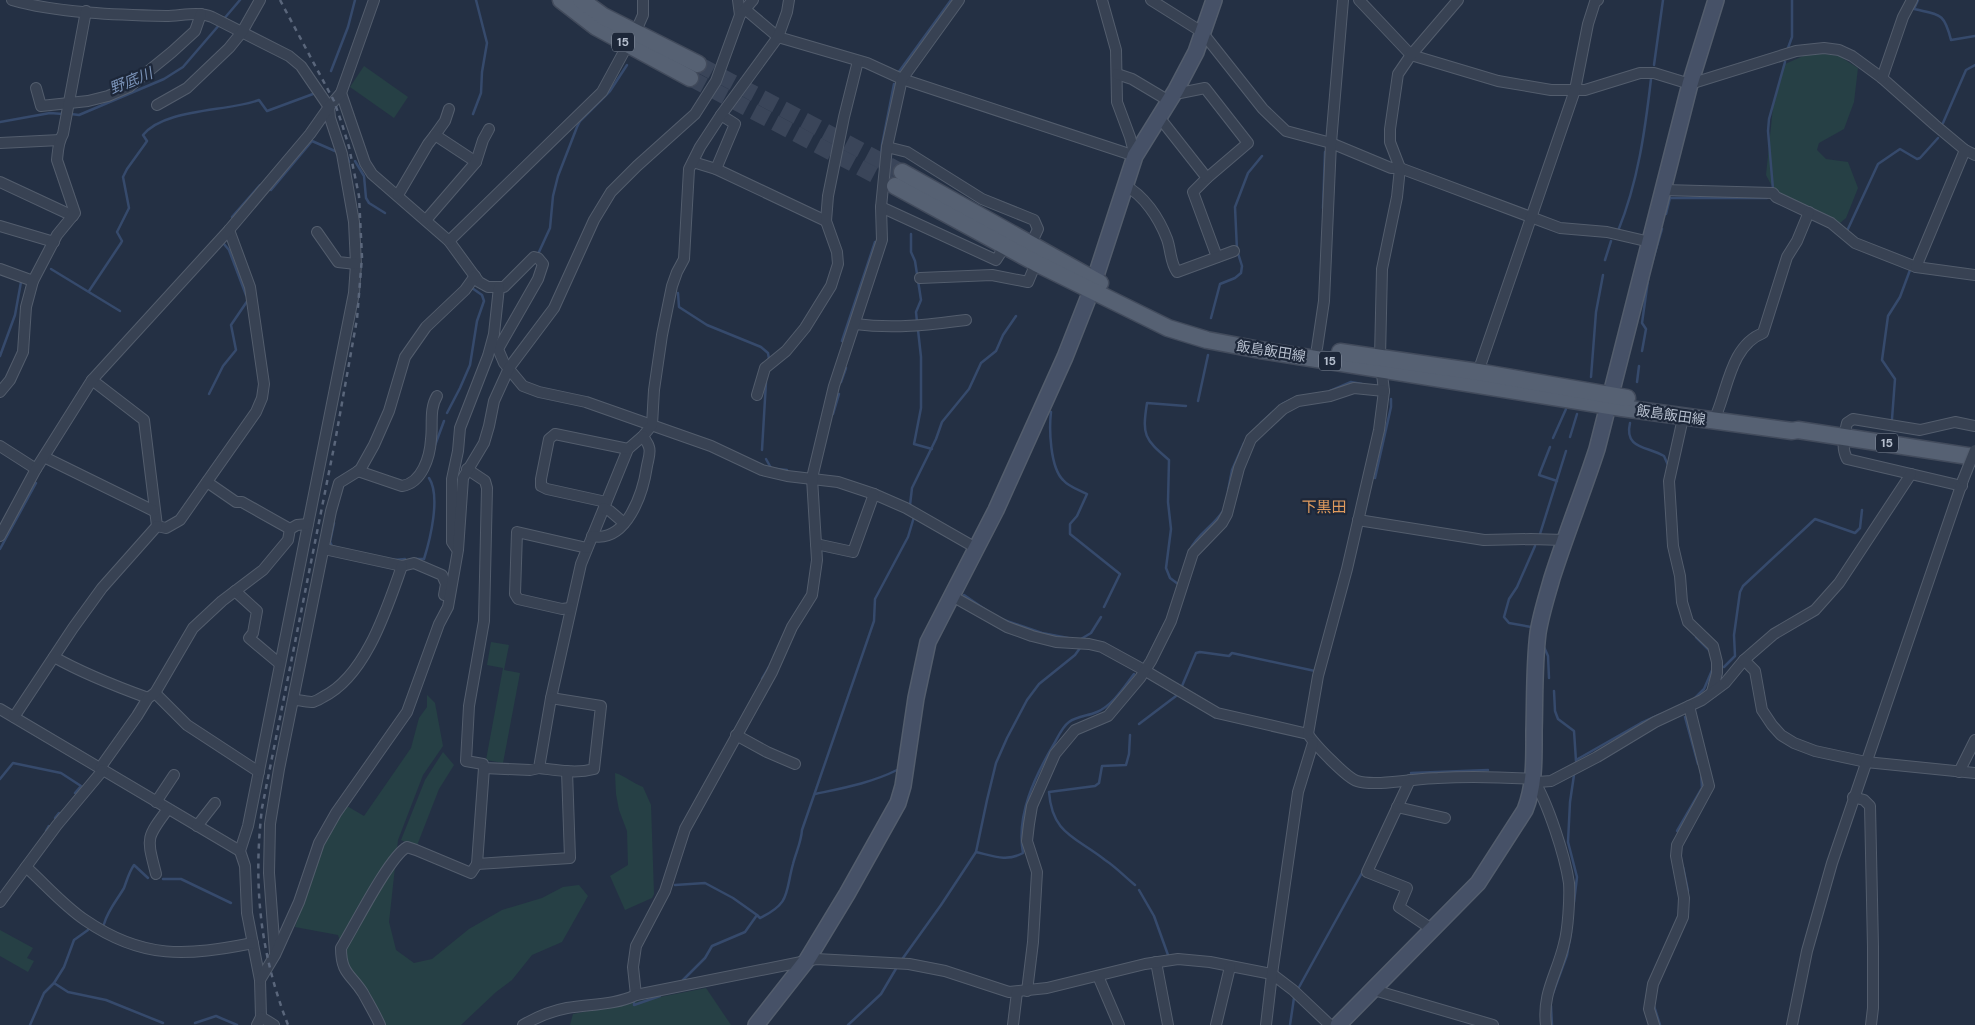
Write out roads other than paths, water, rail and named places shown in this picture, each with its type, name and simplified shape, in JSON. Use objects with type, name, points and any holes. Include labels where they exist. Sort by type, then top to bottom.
[{"type":"main road","name":"15","points":[[561,0],[596,27],[632,38],[698,64]]},
{"type":"main road","name":"15","points":[[581,0],[690,78]]},
{"type":"main road","name":"飯島飯田線","points":[[902,172],[1031,244],[1093,286],[1168,328],[1207,340],[1381,364],[1610,401],[1717,413],[1792,426],[1798,430]]},
{"type":"main road","name":"飯島飯田線","points":[[894,186],[1036,263],[1196,326],[1317,348],[1381,364],[1478,372],[1683,418],[1844,436],[1975,457]]},
{"type":"street","points":[[12,0],[30,5],[86,11],[167,16],[201,14],[212,17],[289,56],[302,66],[328,107],[344,165],[354,222],[356,264],[354,294],[248,826],[240,851],[245,866],[247,913],[260,980],[259,1021],[274,1025]]},
{"type":"street","points":[[157,105],[187,88],[229,48],[238,30],[260,0]]},
{"type":"street","points":[[0,536],[36,469],[92,380],[228,230],[310,134],[328,107],[341,93],[374,0]]},
{"type":"street","points":[[449,241],[602,92],[643,15],[643,0]]},
{"type":"street","points":[[738,0],[743,13],[778,36],[867,63],[902,79],[1135,156]]},
{"type":"street","points":[[260,980],[275,955],[299,902],[319,843],[336,813],[407,712],[439,624],[448,607],[458,550],[461,489],[467,470],[484,442],[494,401],[509,368],[554,308],[594,220],[611,192],[695,114],[716,81],[743,13],[753,0]]},
{"type":"street","points":[[539,768],[551,698],[581,564],[628,448],[643,436],[652,425],[654,390],[662,335],[676,272],[684,259],[689,169],[700,146],[778,36],[787,12],[789,0]]},
{"type":"street","points":[[636,994],[634,967],[636,946],[665,891],[685,830],[772,672],[792,628],[812,595],[817,560],[812,478],[834,386],[882,240],[881,207],[887,147],[902,79],[959,0]]},
{"type":"street","points":[[1102,0],[1116,50],[1118,102],[1135,156]]},
{"type":"street","points":[[1151,0],[1202,32],[1262,109],[1286,131],[1331,143],[1391,168],[1400,168],[1560,228],[1607,232],[1650,242]]},
{"type":"street","points":[[756,1025],[807,960],[847,894],[898,803],[903,786],[916,698],[928,642],[996,510],[1065,357],[1093,286],[1124,185],[1135,156],[1172,96],[1196,52],[1214,0]]},
{"type":"street","points":[[1317,348],[1324,301],[1331,143],[1343,0]]},
{"type":"street","points":[[1360,0],[1411,55],[1498,81],[1551,90],[1585,90],[1640,73],[1654,73],[1690,84],[1796,52],[1824,48],[1839,50],[1852,56],[1882,78],[1965,150],[1975,155]]},
{"type":"street","points":[[1266,1025],[1298,792],[1311,739],[1318,676],[1379,430],[1384,391],[1381,364],[1382,269],[1397,197],[1400,168],[1390,142],[1390,129],[1398,74],[1411,55],[1458,0]]},
{"type":"street","points":[[1478,372],[1575,90],[1588,24],[1595,2],[1598,0]]},
{"type":"street","points":[[1338,1025],[1433,930],[1481,877],[1525,810],[1533,779],[1538,632],[1564,540],[1585,487],[1610,401],[1690,84],[1716,0]]},
{"type":"street","points":[[1882,78],[1903,17],[1912,0]]},
{"type":"street","points":[[0,392],[10,380],[23,352],[26,307],[33,280],[57,235],[75,213],[74,205],[57,160],[86,11]]},
{"type":"street","points":[[36,88],[41,106],[68,106],[108,96],[129,86],[172,52],[195,31],[201,14]]},
{"type":"street","points":[[758,395],[765,368],[786,351],[806,328],[831,286],[838,264],[837,252],[826,220],[831,176],[858,61]]},
{"type":"street","points":[[1117,74],[1172,96],[1205,88],[1248,143],[1193,192],[1217,257]]},
{"type":"street","points":[[341,93],[365,163],[380,182],[398,195],[449,241],[479,282],[488,287],[504,287],[534,257],[538,258],[543,264],[538,279],[498,349],[504,363],[524,386],[539,392],[586,402],[652,425],[711,446],[762,470],[788,476],[838,482],[874,494],[906,508],[976,548]]},
{"type":"street","points":[[398,195],[428,144],[445,121],[449,109]]},
{"type":"street","points":[[716,169],[735,124],[721,115]]},
{"type":"street","points":[[1159,118],[1207,178]]},
{"type":"street","points":[[426,220],[476,162],[489,129]]},
{"type":"street","points":[[435,134],[476,162]]},
{"type":"street","points":[[0,143],[60,140]]},
{"type":"street","points":[[887,147],[907,152],[982,199],[1034,220],[1038,229],[1031,244]]},
{"type":"street","points":[[1916,267],[1965,150]]},
{"type":"street","points":[[694,162],[716,169],[826,220]]},
{"type":"street","points":[[0,182],[73,216]]},
{"type":"street","points":[[1124,185],[1139,194],[1159,224],[1167,239],[1173,267],[1177,272],[1234,252]]},
{"type":"street","points":[[1664,190],[1772,193],[1776,197],[1831,223],[1855,243],[1916,267],[1975,275]]},
{"type":"street","points":[[881,207],[996,260]]},
{"type":"street","points":[[1717,413],[1729,372],[1754,336],[1763,332],[1786,256],[1797,241],[1809,212]]},
{"type":"street","points":[[0,226],[54,242]]},
{"type":"street","points":[[157,526],[166,528],[180,520],[256,412],[262,398],[264,384],[250,287],[228,230]]},
{"type":"street","points":[[317,232],[338,262],[356,264]]},
{"type":"street","points":[[992,275],[996,260],[1005,246]]},
{"type":"street","points":[[920,278],[992,275],[1028,282],[1036,263]]},
{"type":"street","points":[[0,270],[33,280]]},
{"type":"street","points":[[275,955],[269,873],[270,824],[324,548],[339,483],[358,471],[374,445],[384,422],[405,357],[426,327],[464,290],[475,276]]},
{"type":"street","points":[[458,550],[452,542],[452,479],[458,451],[460,428],[488,356],[494,334],[498,287]]},
{"type":"street","points":[[855,324],[878,327],[914,327],[966,320]]},
{"type":"street","points":[[92,380],[144,420],[157,526]]},
{"type":"street","points":[[1013,1025],[1033,942],[1037,872],[1027,841],[1032,806],[1055,754],[1075,730],[1108,716],[1140,678],[1151,661],[1170,622],[1193,553],[1222,523],[1227,514],[1238,468],[1251,439],[1283,409],[1298,401],[1330,396],[1354,388],[1384,391]]},
{"type":"street","points":[[358,471],[402,486],[408,486],[415,481],[426,462],[431,441],[432,411],[437,396]]},
{"type":"street","points":[[1683,418],[1669,480],[1673,546],[1680,576],[1682,602],[1688,622],[1713,646],[1717,662],[1717,673],[1712,692]]},
{"type":"street","points":[[1962,483],[1911,474],[1848,459],[1843,451],[1844,436],[1847,423],[1853,419],[1920,430],[1956,422],[1975,426]]},
{"type":"street","points":[[624,523],[605,505],[547,489],[541,486],[541,479],[549,439],[555,434],[628,448]]},
{"type":"street","points":[[592,536],[600,538],[607,536],[617,530],[630,516],[645,478],[650,450],[643,436]]},
{"type":"street","points":[[0,446],[36,469]]},
{"type":"street","points":[[1792,1025],[1807,951],[1853,797],[1975,450]]},
{"type":"street","points":[[44,457],[154,511]]},
{"type":"street","points":[[380,1025],[362,991],[347,975],[341,960],[341,948],[388,868],[407,847],[471,873],[477,864],[484,768],[483,764],[466,761],[469,706],[484,621],[487,488],[485,481],[467,470]]},
{"type":"street","points":[[952,596],[1008,627],[1056,642],[1089,644],[1102,647],[1217,713],[1311,739],[1347,775],[1357,781],[1369,783],[1486,776],[1533,779],[1538,782],[1551,781],[1597,757],[1655,722],[1702,700],[1725,683],[1744,660],[1774,634],[1815,610],[1839,582],[1911,474]]},
{"type":"street","points":[[207,482],[236,502],[242,502],[290,529]]},
{"type":"street","points":[[816,544],[853,552],[874,494]]},
{"type":"street","points":[[1358,520],[1484,540],[1564,540]]},
{"type":"street","points":[[0,902],[102,769],[151,696],[193,628],[209,612],[263,570],[288,540],[290,529],[296,525],[308,524]]},
{"type":"street","points":[[14,717],[102,588],[157,526]]},
{"type":"street","points":[[570,608],[562,609],[518,599],[515,594],[517,532],[587,548]]},
{"type":"street","points":[[324,548],[402,566],[414,563],[442,575],[446,584],[439,624]]},
{"type":"street","points":[[294,700],[314,702],[333,692],[352,672],[372,639],[387,608],[402,566]]},
{"type":"street","points":[[235,591],[257,611],[253,633],[249,638],[280,664]]},
{"type":"street","points":[[54,656],[79,671],[151,696],[187,725],[259,772]]},
{"type":"street","points":[[1744,660],[1755,671],[1762,710],[1772,726],[1794,744],[1815,751],[1866,762],[1975,773]]},
{"type":"street","points":[[484,768],[530,770],[539,768],[587,772],[594,770],[601,706],[551,698]]},
{"type":"street","points":[[1654,1025],[1649,1009],[1653,984],[1682,917],[1684,898],[1676,856],[1677,845],[1709,786],[1689,706]]},
{"type":"street","points":[[0,709],[240,851]]},
{"type":"street","points":[[736,735],[767,752],[795,764]]},
{"type":"street","points":[[1959,772],[1975,740]]},
{"type":"street","points":[[477,864],[570,858],[566,771]]},
{"type":"street","points":[[156,802],[174,775]]},
{"type":"street","points":[[1533,779],[1542,794],[1565,864],[1569,885],[1565,942],[1545,1002],[1546,1025]]},
{"type":"street","points":[[1410,780],[1367,872],[1407,888],[1399,907],[1433,930]]},
{"type":"street","points":[[1853,797],[1864,800],[1870,806],[1874,947],[1871,1025]]},
{"type":"street","points":[[197,826],[215,803]]},
{"type":"street","points":[[1397,807],[1445,818]]},
{"type":"street","points":[[156,874],[150,847],[150,836],[168,808]]},
{"type":"street","points":[[26,867],[84,920],[119,941],[153,951],[185,952],[217,950],[253,943]]},
{"type":"street","points":[[523,1025],[558,1010],[624,1001],[636,994],[816,959],[910,964],[944,971],[1009,992],[1047,988],[1156,962],[1178,959],[1210,962],[1272,974],[1293,990],[1330,1025]]},
{"type":"street","points":[[1156,962],[1168,1025]]},
{"type":"street","points":[[1216,1025],[1230,967]]},
{"type":"street","points":[[1098,976],[1119,1025]]},
{"type":"street","points":[[1374,990],[1493,1025]]},
{"type":"waterway","name":"野底川","points":[[223,20],[240,0]]},
{"type":"waterway","points":[[331,71],[348,27],[355,0]]},
{"type":"waterway","points":[[473,114],[481,93],[482,72],[487,43],[476,0]]},
{"type":"waterway","points":[[898,73],[951,0]]},
{"type":"waterway","points":[[1654,65],[1663,0]]},
{"type":"waterway","points":[[1788,48],[1792,37],[1792,0]]},
{"type":"waterway","points":[[1918,0],[1914,9],[1940,16],[1946,24],[1951,40],[1975,36]]},
{"type":"waterway","name":"野底川","points":[[71,114],[79,115],[164,79],[183,67],[220,24]]},
{"type":"waterway","points":[[1773,189],[1768,131],[1769,119],[1785,62]]},
{"type":"waterway","points":[[539,252],[550,228],[553,196],[558,176],[577,127],[580,121],[610,91],[627,65]]},
{"type":"waterway","points":[[1943,123],[1966,70],[1975,65]]},
{"type":"waterway","points":[[1618,231],[1636,175],[1651,79]]},
{"type":"waterway","points":[[880,168],[882,145],[894,84]]},
{"type":"waterway","points":[[89,291],[122,241],[117,232],[129,208],[123,177],[147,141],[143,135],[153,126],[181,115],[259,100],[267,111],[313,94]]},
{"type":"waterway","name":"野底川","points":[[0,122],[50,113],[63,114]]},
{"type":"waterway","points":[[1847,231],[1878,164],[1900,149],[1917,159],[1920,158],[1938,138]]},
{"type":"waterway","points":[[271,190],[312,141],[335,151]]},
{"type":"waterway","points":[[1323,208],[1325,152]]},
{"type":"waterway","points":[[1211,318],[1220,284],[1235,278],[1241,273],[1242,266],[1237,250],[1235,207],[1248,173],[1262,156]]},
{"type":"waterway","points":[[348,158],[349,162]]},
{"type":"waterway","points":[[355,161],[364,176],[366,198],[369,203],[385,213]]},
{"type":"waterway","points":[[232,217],[260,185]]},
{"type":"waterway","points":[[1666,214],[1670,198],[1767,198]]},
{"type":"waterway","points":[[1651,266],[1662,229]]},
{"type":"waterway","points":[[911,234],[911,252],[915,261],[921,300],[916,312],[917,322]]},
{"type":"waterway","points":[[1605,260],[1611,241]]},
{"type":"waterway","points":[[842,341],[875,242]]},
{"type":"waterway","points":[[224,244],[229,250],[246,295]]},
{"type":"waterway","points":[[51,269],[120,311]]},
{"type":"waterway","points":[[1892,419],[1895,379],[1882,360],[1888,316],[1900,297],[1910,270]]},
{"type":"waterway","points":[[1642,351],[1646,329],[1642,323],[1649,273]]},
{"type":"waterway","points":[[1591,377],[1596,312],[1603,275]]},
{"type":"waterway","points":[[0,356],[15,315],[21,282]]},
{"type":"waterway","points":[[447,413],[470,365],[477,321],[484,301],[482,295],[472,288]]},
{"type":"waterway","points":[[678,293],[679,307],[707,325],[761,347],[768,353],[769,359]]},
{"type":"waterway","points":[[209,394],[223,366],[236,350],[231,325],[248,300]]},
{"type":"waterway","points":[[910,505],[912,488],[936,439],[942,422],[969,389],[981,363],[996,351],[1003,335],[1016,316]]},
{"type":"waterway","points":[[918,330],[921,357],[921,408],[914,444],[932,449]]},
{"type":"waterway","points":[[1198,401],[1208,355]]},
{"type":"waterway","points":[[1637,382],[1639,366]]},
{"type":"waterway","points":[[841,382],[846,368]]},
{"type":"waterway","points":[[762,450],[766,382]]},
{"type":"waterway","points":[[1330,391],[1351,382],[1362,384]]},
{"type":"waterway","points":[[833,414],[839,394]]},
{"type":"waterway","points":[[1282,404],[1292,399]]},
{"type":"waterway","points":[[1375,478],[1391,407],[1391,399]]},
{"type":"waterway","points":[[1178,584],[1170,578],[1166,568],[1171,529],[1168,502],[1169,460],[1150,441],[1145,430],[1145,422],[1147,403],[1186,406]]},
{"type":"waterway","points":[[1553,438],[1566,409]]},
{"type":"waterway","points":[[1261,423],[1274,411]]},
{"type":"waterway","points":[[1051,412],[1051,448],[1055,466],[1068,485],[1087,494],[1077,516],[1070,524],[1070,534],[1120,574],[1104,607]]},
{"type":"waterway","points":[[1570,437],[1577,414]]},
{"type":"waterway","points":[[434,448],[444,421]]},
{"type":"waterway","points":[[1630,423],[1630,438],[1638,446],[1664,456],[1668,465]]},
{"type":"waterway","points":[[1228,491],[1232,470],[1244,443]]},
{"type":"waterway","points":[[1550,447],[1539,475],[1557,481]]},
{"type":"waterway","points":[[1540,534],[1566,451]]},
{"type":"waterway","points":[[766,459],[771,468]]},
{"type":"waterway","points":[[776,469],[787,470]]},
{"type":"waterway","points":[[416,559],[424,559],[433,518],[434,496],[429,478]]},
{"type":"waterway","points":[[0,549],[36,483]]},
{"type":"waterway","points":[[1724,667],[1735,656],[1734,635],[1740,592],[1743,586],[1815,519],[1855,533],[1860,528],[1862,510]]},
{"type":"waterway","points":[[1190,550],[1197,539],[1223,511]]},
{"type":"waterway","points":[[683,980],[705,958],[712,946],[745,932],[757,915],[760,918],[770,913],[782,902],[785,896],[802,830],[874,621],[875,599],[908,537],[914,517]]},
{"type":"waterway","points":[[334,523],[330,542],[335,547]]},
{"type":"waterway","points":[[1531,627],[1509,623],[1504,617],[1509,599],[1517,587],[1535,546]]},
{"type":"waterway","points":[[394,560],[405,559]]},
{"type":"waterway","points":[[964,595],[986,610]]},
{"type":"waterway","points":[[1081,639],[1091,633],[1101,617]]},
{"type":"waterway","points":[[1001,619],[1042,633],[1068,638]]},
{"type":"waterway","points":[[1696,637],[1710,651]]},
{"type":"waterway","points":[[1544,647],[1548,656],[1549,678]]},
{"type":"waterway","points":[[903,958],[976,852],[996,763],[1027,700],[1039,684],[1075,655],[1080,648]]},
{"type":"waterway","points":[[1182,686],[1196,653],[1200,652],[1229,656],[1232,653],[1315,671]]},
{"type":"waterway","points":[[762,679],[769,667]]},
{"type":"waterway","points":[[1694,699],[1704,689],[1713,668]]},
{"type":"waterway","points":[[976,852],[1006,858],[1023,853],[1022,824],[1029,796],[1040,769],[1060,732],[1072,720],[1103,709],[1118,695],[1134,674]]},
{"type":"waterway","points":[[1554,691],[1555,711],[1558,719],[1574,731],[1576,761]]},
{"type":"waterway","points":[[1139,724],[1176,696]]},
{"type":"waterway","points":[[1576,760],[1641,723],[1659,715]]},
{"type":"waterway","points":[[1685,717],[1698,764]]},
{"type":"waterway","points":[[1130,735],[1129,754],[1126,765],[1102,766],[1099,783],[1095,786],[1049,792],[1051,806],[1060,826],[1135,885]]},
{"type":"waterway","points":[[0,779],[13,763],[61,773],[81,786],[75,793]]},
{"type":"waterway","points":[[815,794],[867,782],[897,770]]},
{"type":"waterway","points":[[1411,773],[1488,770]]},
{"type":"waterway","points":[[1677,831],[1702,788],[1701,772]]},
{"type":"waterway","points":[[1574,775],[1570,802],[1568,842],[1577,877],[1574,902]]},
{"type":"waterway","points":[[55,818],[59,813]]},
{"type":"waterway","points":[[46,831],[49,826]]},
{"type":"waterway","points":[[104,924],[110,910],[124,888],[134,865],[148,878]]},
{"type":"waterway","points":[[1683,867],[1688,891]]},
{"type":"waterway","points":[[1298,989],[1363,871]]},
{"type":"waterway","points":[[163,879],[181,879],[231,903]]},
{"type":"waterway","points":[[675,885],[705,883],[733,898],[757,915]]},
{"type":"waterway","points":[[1139,890],[1154,916],[1168,955]]},
{"type":"waterway","points":[[54,983],[64,967],[74,940],[88,930]]},
{"type":"waterway","points":[[1553,993],[1567,955],[1571,932]]},
{"type":"waterway","points":[[848,1025],[881,994],[897,967]]},
{"type":"waterway","points":[[30,1025],[44,993],[54,983],[68,992],[106,1000],[163,1023]]},
{"type":"waterway","points":[[634,1003],[634,1005],[660,996]]},
{"type":"waterway","points":[[1290,1025],[1294,998]]},
{"type":"waterway","points":[[1551,1006],[1552,1025]]},
{"type":"waterway","points":[[1654,1006],[1660,1025]]},
{"type":"waterway","points":[[195,1023],[216,1016],[237,1025]]},
{"type":"tunnel","points":[[698,64],[902,172]]},
{"type":"tunnel","points":[[690,78],[895,186]]},
{"type":"railway","points":[[280,0],[334,101],[342,124],[349,147],[359,196],[362,257],[357,319],[335,442],[262,808],[259,836],[259,892],[265,945],[278,998],[288,1025]]},
{"type":"district","name":"下黒田","points":[[1324,507]]}]
